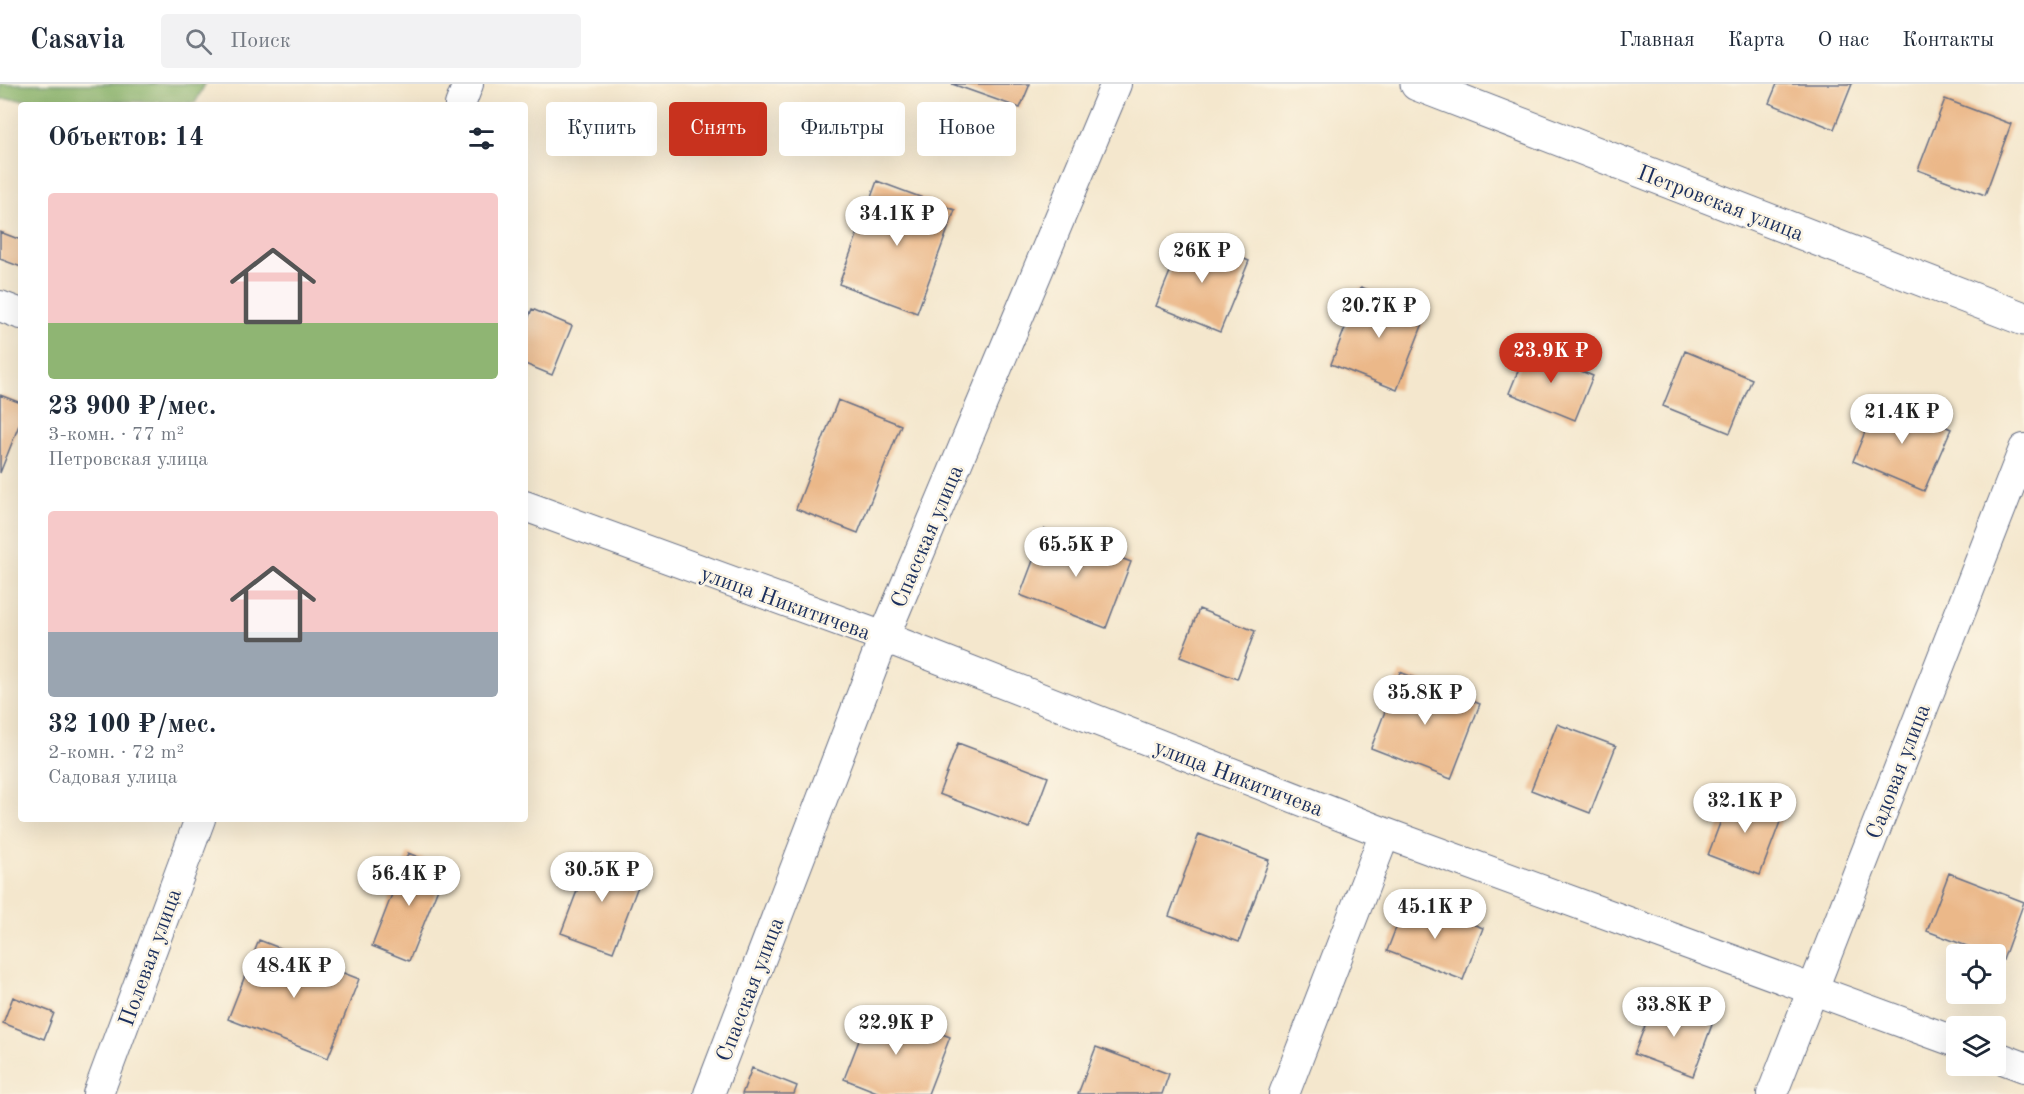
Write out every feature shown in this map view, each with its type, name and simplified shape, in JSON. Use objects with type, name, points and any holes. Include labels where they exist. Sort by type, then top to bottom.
[{"type":"street","points":[[461,102],[468,84]]},
{"type":"street","name":"Спасская улица","points":[[709,1094],[884,637],[1116,84]]},
{"type":"street","name":"Петровская улица","points":[[1417,84],[2024,319]]},
{"type":"street","points":[[0,306],[18,313]]},
{"type":"street","name":"Садовая улица","points":[[1772,1094],[2024,449]]},
{"type":"street","name":"улица Никитичева","points":[[528,507],[884,637],[1384,833],[1946,1038]]},
{"type":"street","name":"Полевая улица","points":[[98,1094],[200,822]]},
{"type":"street","points":[[1284,1094],[1384,833]]},
{"type":"street","points":[[2006,1060],[2024,1067]]},
{"type":"green space","points":[[0,84],[205,84],[196,102],[0,99]]},
{"type":"building","points":[[952,84],[1030,84],[1020,108],[1016,107],[1016,102],[1003,102]]},
{"type":"building","points":[[1777,84],[1852,84],[1834,129],[1769,103]]},
{"type":"building","points":[[1945,99],[2011,124],[1985,195],[1918,170]]},
{"type":"building","points":[[877,181],[955,210],[917,313],[839,284]]},
{"type":"building","points":[[0,232],[18,239],[18,266],[0,259]]},
{"type":"building","points":[[1185,235],[1249,261],[1220,332],[1156,306]]},
{"type":"building","points":[[1361,287],[1427,313],[1397,390],[1331,364]]},
{"type":"building","points":[[532,309],[572,326],[552,375],[528,365],[528,319]]},
{"type":"building","points":[[1527,349],[1593,376],[1575,420],[1509,393]]},
{"type":"building","points":[[1685,351],[1752,379],[1730,433],[1663,406]]},
{"type":"building","points":[[0,395],[18,402],[18,428],[0,473]]},
{"type":"building","points":[[1879,398],[1951,429],[1924,491],[1853,461]]},
{"type":"building","points":[[838,400],[901,425],[858,533],[796,509]]},
{"type":"building","points":[[1045,529],[1131,562],[1106,628],[1020,595]]},
{"type":"building","points":[[1199,609],[1255,631],[1237,679],[1180,657]]},
{"type":"building","points":[[1400,672],[1480,704],[1451,779],[1371,748]]},
{"type":"building","points":[[1557,724],[1616,746],[1590,813],[1531,790]]},
{"type":"building","points":[[958,743],[1048,777],[1029,828],[939,794]]},
{"type":"building","points":[[1731,794],[1783,814],[1760,875],[1708,855]]},
{"type":"building","points":[[1199,834],[1269,860],[1239,942],[1169,916]]},
{"type":"building","points":[[408,853],[446,868],[409,961],[372,946]]},
{"type":"building","points":[[591,854],[643,873],[613,952],[561,933]]},
{"type":"building","points":[[1949,873],[2024,902],[2006,952],[2006,944],[1961,944],[1927,931]]},
{"type":"building","points":[[1407,899],[1483,928],[1463,980],[1387,951]]},
{"type":"building","points":[[259,940],[359,979],[328,1058],[228,1019]]},
{"type":"building","points":[[13,997],[54,1013],[44,1039],[3,1023]]},
{"type":"building","points":[[1655,1000],[1713,1022],[1693,1076],[1634,1054]]},
{"type":"building","points":[[872,1007],[950,1037],[928,1094],[882,1094],[844,1079]]},
{"type":"building","points":[[1096,1047],[1169,1074],[1162,1094],[1078,1094]]},
{"type":"building","points":[[752,1068],[797,1086],[794,1094],[742,1094]]}]
